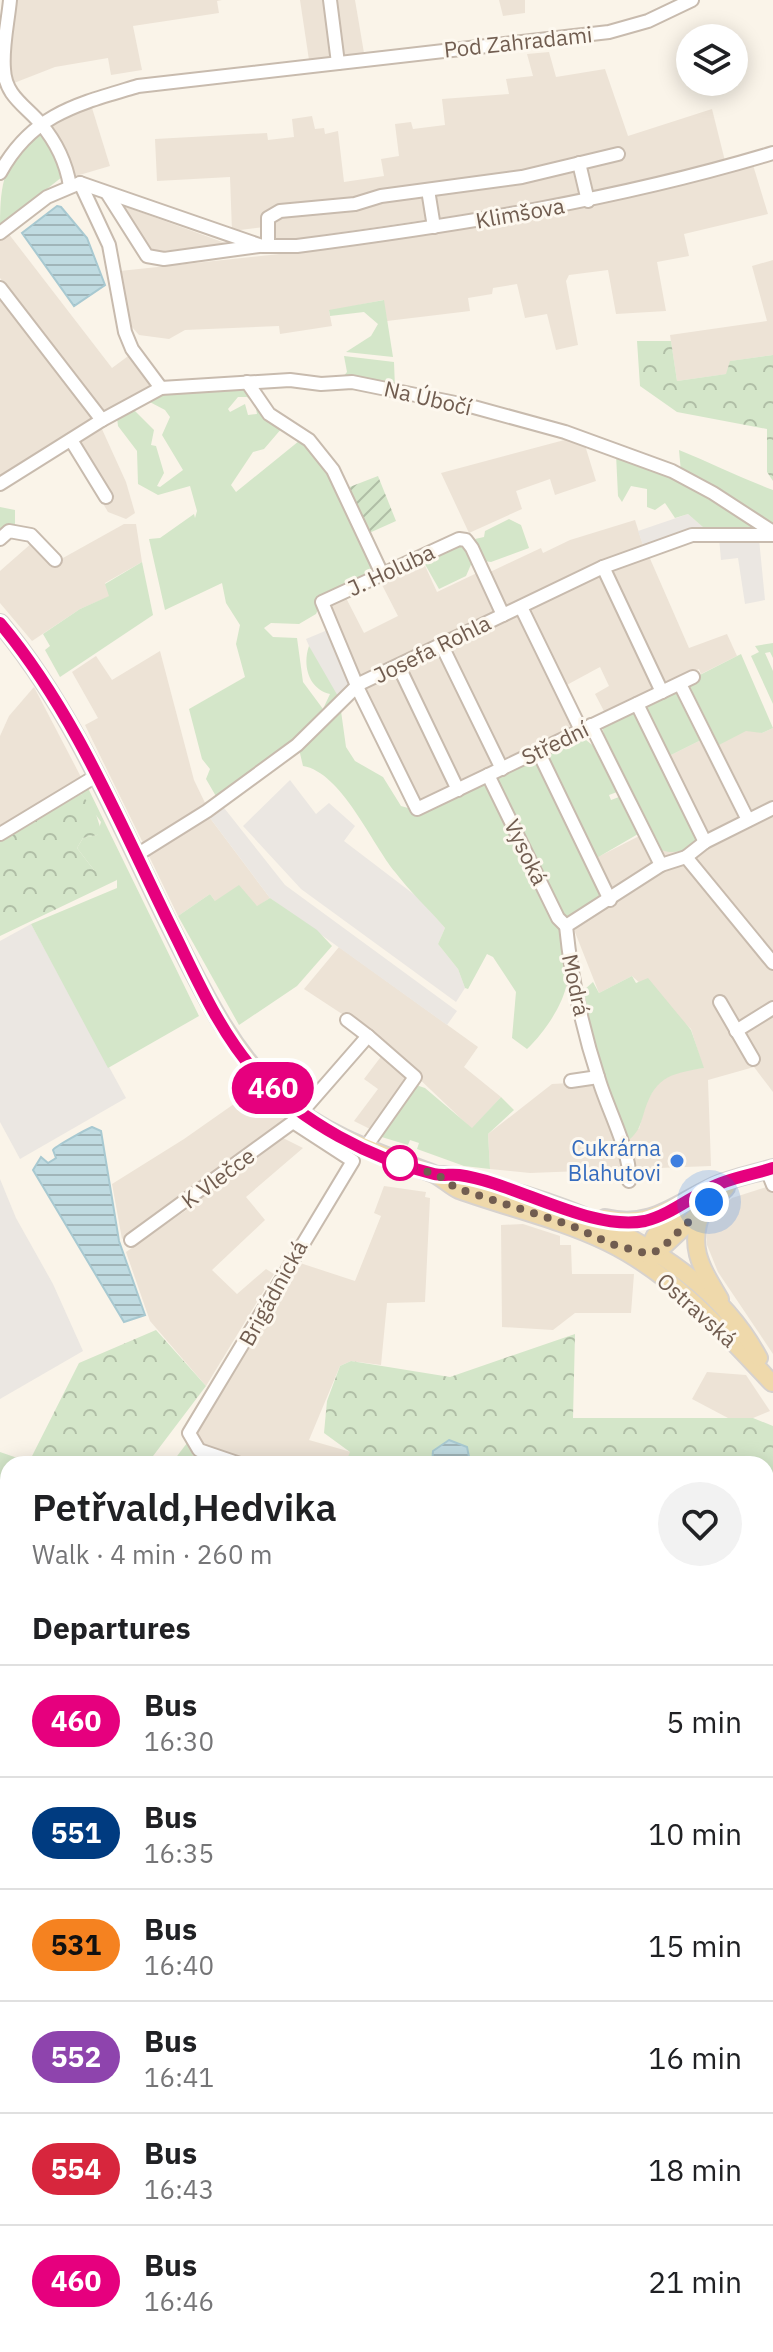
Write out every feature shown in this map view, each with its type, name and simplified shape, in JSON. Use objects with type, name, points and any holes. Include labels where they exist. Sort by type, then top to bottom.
[{"type":"main road","name":"Ostravská","points":[[0,623],[52,693],[214,1013],[257,1073],[298,1117],[365,1148],[438,1175],[456,1188],[570,1225],[611,1244],[656,1273],[699,1307],[772,1384]]},
{"type":"main road","points":[[584,1215],[640,1221],[686,1203],[713,1186],[771,1174]]},
{"type":"main road","name":"Ostravská","points":[[438,1175],[460,1175],[584,1215],[650,1252],[731,1317],[772,1384]]},
{"type":"main road","points":[[650,1252],[741,1178]]},
{"type":"main road","points":[[656,1273],[650,1252],[656,1234],[686,1203]]},
{"type":"main road","points":[[706,1206],[694,1235],[695,1253],[731,1317]]},
{"type":"main road","points":[[611,1244],[650,1252]]},
{"type":"street","points":[[10,0],[4,70],[12,97],[40,122],[62,156],[109,245],[125,332],[132,349],[161,388]]},
{"type":"street","points":[[330,0],[338,63]]},
{"type":"street","name":"Pod Zahradami","points":[[40,122],[82,103],[138,86],[609,32],[648,21],[692,0]]},
{"type":"street","points":[[0,173],[26,134],[40,122]]},
{"type":"street","name":"Klimšova","points":[[107,193],[147,256],[164,259],[265,246],[297,246],[588,201],[773,153]]},
{"type":"street","points":[[265,246],[268,218],[280,211],[355,204],[522,177],[618,154]]},
{"type":"street","points":[[579,163],[588,201]]},
{"type":"street","points":[[0,233],[47,197],[75,184]]},
{"type":"street","name":"Klimšova","points":[[75,184],[265,246]]},
{"type":"street","points":[[428,190],[434,227]]},
{"type":"street","points":[[0,288],[102,420]]},
{"type":"street","points":[[247,382],[269,414],[309,440],[333,470],[382,574]]},
{"type":"street","name":"Na Úbočí","points":[[0,484],[102,420],[161,388],[247,382],[352,382],[470,406],[565,432],[672,471],[732,504],[773,534]]},
{"type":"street","points":[[71,440],[106,497]]},
{"type":"street","points":[[0,539],[9,531],[31,535],[55,560]]},
{"type":"street","name":"Josefa Rohla","points":[[135,856],[207,811],[297,745],[359,684],[603,567],[692,535],[773,534]]},
{"type":"street","name":"J. Holuba","points":[[359,684],[322,602],[459,539],[466,540],[503,615]]},
{"type":"street","points":[[603,567],[662,692]]},
{"type":"street","points":[[521,607],[661,865]]},
{"type":"street","points":[[442,646],[502,769]]},
{"type":"street","points":[[399,667],[458,790]]},
{"type":"street","name":"Střední","points":[[359,684],[360,693],[417,809],[693,677]]},
{"type":"street","points":[[680,684],[748,820]]},
{"type":"street","points":[[637,704],[705,842]]},
{"type":"street","points":[[538,751],[610,900]]},
{"type":"street","name":"Vysoká","points":[[488,775],[558,918],[566,926]]},
{"type":"street","points":[[0,834],[96,776]]},
{"type":"street","name":"Modrá","points":[[629,1181],[628,1157],[598,1077],[566,926],[661,865],[686,857],[705,842],[773,808]]},
{"type":"street","points":[[686,857],[773,963]]},
{"type":"street","points":[[720,1002],[753,1059]]},
{"type":"street","points":[[736,1031],[773,1008]]},
{"type":"street","points":[[347,1020],[415,1077],[365,1148]]},
{"type":"street","points":[[298,1117],[368,1036]]},
{"type":"street","points":[[571,1081],[598,1077]]},
{"type":"street","name":"K Vlečce","points":[[131,1240],[298,1117]]},
{"type":"street","name":"Brigádnická","points":[[217,1456],[199,1450],[189,1433],[235,1361],[294,1253],[353,1161],[298,1117]]},
{"type":"shaded area","points":[[16,0],[222,0],[217,1],[219,13],[133,26],[142,70],[111,75],[108,58],[55,67],[14,83],[10,66]]},
{"type":"shaded area","points":[[300,0],[355,0],[364,53],[309,60]]},
{"type":"shaded area","points":[[499,0],[525,0],[525,13],[503,16]]},
{"type":"shaded area","points":[[549,52],[556,77],[605,69],[628,136],[712,109],[725,161],[582,197],[275,242],[272,226],[232,231],[230,177],[157,181],[155,139],[267,133],[268,140],[294,137],[292,119],[312,116],[315,129],[324,128],[325,134],[338,131],[344,182],[384,176],[381,159],[399,156],[395,124],[411,122],[413,129],[445,125],[442,99],[509,94],[506,79],[533,76],[527,54]]},
{"type":"shaded area","points":[[92,108],[110,166],[76,176],[49,123]]},
{"type":"shaded area","points":[[753,165],[768,214],[684,234],[689,256],[657,262],[666,311],[616,314],[608,270],[569,275],[566,281],[578,345],[556,350],[547,314],[525,318],[517,284],[493,288],[492,294],[468,298],[470,311],[387,321],[383,300],[329,311],[332,326],[280,334],[279,326],[185,330],[169,339],[139,335],[123,317],[120,271],[317,250],[555,214]]},
{"type":"shaded area","points":[[118,204],[228,244],[153,252],[146,248]]},
{"type":"shaded area","points":[[8,233],[112,368],[131,354],[155,384],[103,415],[0,278],[0,241]]},
{"type":"shaded area","points":[[773,260],[773,355],[731,361],[727,374],[677,381],[670,335],[767,321],[752,266]]},
{"type":"shaded area","points":[[0,299],[95,421],[0,477]]},
{"type":"shaded area","points":[[101,427],[126,482],[135,513],[126,519],[108,512],[69,446]]},
{"type":"shaded area","points":[[572,438],[584,442],[596,481],[555,495],[550,479],[516,491],[522,509],[469,533],[441,473]]},
{"type":"shaded area","points":[[688,514],[704,528],[703,531],[644,548],[638,531]]},
{"type":"shaded area","points":[[635,520],[644,548],[509,608],[504,606],[488,573],[541,548],[543,553],[570,540]]},
{"type":"shaded area","points":[[124,524],[136,524],[142,562],[105,583],[110,596],[80,609],[32,641],[0,603],[0,571],[33,542],[54,563]]},
{"type":"shaded area","points":[[719,538],[759,539],[765,600],[745,604],[738,558],[721,560]]},
{"type":"shaded area","points":[[648,554],[689,648],[727,634],[737,656],[701,674],[699,669],[666,685],[661,683],[609,567]]},
{"type":"shaded area","points":[[422,559],[437,592],[479,572],[498,611],[362,678],[327,609],[328,605],[345,596],[364,633],[398,616],[381,583]]},
{"type":"shaded area","points":[[599,574],[655,687],[653,691],[605,713],[595,694],[609,686],[600,667],[563,687],[528,612],[531,605]]},
{"type":"shaded area","points":[[515,614],[522,617],[575,727],[507,762],[502,759],[449,648],[450,644]]},
{"type":"shaded area","points":[[330,629],[352,680],[339,698],[319,669],[306,639]]},
{"type":"shaded area","points":[[441,650],[495,767],[461,785],[403,668]]},
{"type":"shaded area","points":[[160,651],[194,780],[207,807],[145,847],[85,725],[98,718],[72,672],[96,656],[112,680]]},
{"type":"shaded area","points":[[397,671],[454,788],[416,806],[361,688]]},
{"type":"shaded area","points":[[34,687],[82,779],[0,825],[0,736],[9,716]]},
{"type":"shaded area","points":[[773,728],[773,1092],[754,1067],[708,1080],[711,1166],[530,1173],[490,1169],[488,1134],[552,1084],[606,1081],[619,1115],[639,1129],[646,1103],[658,1082],[679,1071],[703,1068],[691,1029],[632,976],[599,993],[569,917],[603,897],[596,858],[647,832],[665,758],[705,738],[752,729],[762,733]]},
{"type":"shaded area","points":[[290,780],[316,814],[329,803],[355,826],[344,841],[420,899],[445,928],[438,944],[458,969],[465,988],[456,1002],[301,889],[243,826]]},
{"type":"shaded area","points":[[221,804],[285,885],[457,1011],[447,1025],[270,898],[207,814]]},
{"type":"shaded area","points":[[207,814],[270,898],[258,906],[215,901],[210,894],[178,916],[147,852]]},
{"type":"shaded area","points":[[31,924],[126,1098],[20,1159],[0,1122],[0,941]]},
{"type":"shaded area","points":[[339,947],[478,1047],[464,1067],[501,1097],[472,1129],[371,1033],[304,989]]},
{"type":"shaded area","points":[[383,1054],[408,1079],[370,1129],[354,1121],[378,1089],[364,1079]]},
{"type":"shaded area","points":[[251,1092],[288,1119],[210,1182],[122,1239],[112,1184]]},
{"type":"shaded area","points":[[279,1136],[303,1148],[246,1197],[265,1220],[212,1270],[237,1294],[266,1269],[274,1274],[206,1386],[150,1321],[126,1252],[185,1211]]},
{"type":"shaded area","points":[[0,1179],[16,1218],[53,1284],[83,1351],[0,1399]]},
{"type":"shaded area","points":[[773,1185],[773,1354],[718,1272],[707,1245],[706,1227],[716,1211],[732,1198]]},
{"type":"shaded area","points":[[384,1186],[426,1192],[425,1197],[430,1198],[425,1302],[387,1303],[381,1365],[351,1361],[340,1366],[309,1440],[351,1452],[349,1456],[234,1456],[195,1441],[193,1429],[294,1261],[355,1281],[381,1216],[374,1213]]},
{"type":"shaded area","points":[[523,1224],[560,1236],[560,1245],[571,1245],[572,1274],[634,1274],[631,1313],[575,1313],[553,1330],[502,1327],[501,1225]]},
{"type":"shaded area","points":[[707,1372],[746,1375],[770,1411],[753,1418],[728,1418],[692,1399]]},
{"type":"green space","points":[[40,130],[55,148],[62,177],[0,226],[6,172],[19,151]]},
{"type":"green space","points":[[384,300],[393,357],[346,352],[371,336],[378,324],[364,312],[330,316],[329,310]]},
{"type":"green space","points":[[637,341],[671,341],[677,381],[726,374],[730,361],[773,355],[773,481],[767,472],[767,429],[677,412],[640,386]]},
{"type":"green space","points":[[344,356],[394,362],[395,388],[342,378],[347,372]]},
{"type":"green space","points":[[244,388],[282,428],[264,449],[253,452],[231,485],[236,492],[299,441],[303,442],[326,464],[374,571],[323,599],[316,614],[299,624],[271,623],[264,628],[273,637],[297,638],[303,682],[323,709],[330,694],[317,687],[309,676],[306,661],[309,646],[339,698],[299,734],[300,739],[217,798],[206,779],[210,769],[202,759],[189,709],[245,677],[236,644],[240,625],[226,603],[222,583],[165,610],[149,539],[160,538],[194,514],[195,518],[197,511],[190,486],[158,495],[138,484],[137,451],[118,426],[117,418],[132,408],[154,430],[151,445],[156,446],[164,473],[157,486],[160,487],[183,470],[162,435],[170,417],[165,410],[146,400],[181,391]],"holes":[[[238,397],[247,397],[255,404],[257,414],[248,415],[245,404],[230,412],[228,409]]]},
{"type":"green space","points":[[679,450],[773,490],[773,526],[724,491],[681,472]]},
{"type":"green space","points":[[616,454],[705,492],[767,532],[704,528],[688,514],[675,518],[665,503],[655,510],[647,507],[647,489],[631,486],[622,502],[618,496]]},
{"type":"green space","points":[[378,476],[396,521],[367,534],[347,488]]},
{"type":"green space","points":[[0,507],[15,510],[15,525],[0,532]]},
{"type":"green space","points":[[509,519],[521,525],[529,548],[491,562],[484,561],[475,539],[484,537],[485,531]]},
{"type":"green space","points":[[463,541],[473,560],[466,576],[439,589],[422,559]]},
{"type":"green space","points":[[142,562],[153,615],[60,677],[45,650],[50,646],[43,634],[80,609],[109,596],[105,584]]},
{"type":"green space","points":[[773,643],[773,658],[770,652],[765,653],[773,671],[773,704],[751,656],[759,652],[755,646]]},
{"type":"green space","points":[[741,654],[773,728],[762,733],[746,731],[715,747],[686,682]]},
{"type":"green space","points":[[676,688],[705,738],[665,758],[642,706]]},
{"type":"green space","points":[[634,708],[701,843],[677,852],[653,846],[606,745],[602,725]]},
{"type":"green space","points":[[341,711],[346,747],[355,761],[383,777],[401,806],[415,810],[488,782],[540,883],[562,940],[567,965],[566,987],[556,1012],[527,1049],[512,1038],[516,992],[493,957],[487,954],[468,989],[465,988],[458,969],[438,944],[445,928],[395,872],[343,795],[317,771],[303,766],[299,749]]},
{"type":"green space","points":[[581,736],[596,748],[617,792],[609,795],[611,800],[619,797],[638,834],[595,859],[546,755]]},
{"type":"green space","points":[[537,757],[603,897],[569,917],[561,916],[495,779]]},
{"type":"green space","points":[[88,788],[199,1016],[108,1068],[31,924],[117,888],[117,880],[94,870],[77,848],[83,838],[97,835],[101,822],[81,794]]},
{"type":"green space","points":[[81,794],[95,811],[101,830],[97,835],[83,838],[77,848],[94,870],[113,874],[117,880],[0,936],[0,841]]},
{"type":"green space","points":[[239,885],[257,906],[270,898],[317,930],[332,946],[297,986],[239,1025],[178,916],[210,894],[215,901]]},
{"type":"green space","points":[[632,976],[636,983],[648,978],[691,1030],[704,1068],[671,1076],[657,1086],[638,1129],[630,1139],[608,1092],[584,990],[593,982],[599,993]]},
{"type":"green space","points":[[413,1084],[425,1088],[472,1128],[501,1097],[514,1110],[488,1134],[490,1169],[464,1166],[417,1149],[419,1143],[410,1140],[408,1145],[375,1135]]},
{"type":"green space","points":[[156,1330],[206,1386],[153,1456],[32,1456],[79,1363]]},
{"type":"green space","points":[[575,1334],[573,1418],[753,1418],[773,1426],[773,1456],[348,1456],[350,1452],[324,1433],[327,1401],[340,1366],[351,1361],[450,1377]]},
{"type":"green space","points":[[187,1443],[193,1456],[177,1456]]},
{"type":"water","points":[[57,206],[87,238],[105,285],[74,306],[22,233]]},
{"type":"water","points":[[92,1127],[101,1131],[119,1241],[145,1315],[124,1322],[33,1170],[41,1157],[48,1163],[56,1158],[55,1148]]},
{"type":"water","points":[[449,1440],[467,1447],[469,1456],[433,1456],[433,1451]]},
{"type":"bus line","name":"460","points":[[0,623],[36,669],[67,719],[214,1013],[257,1073],[286,1101],[354,1143],[402,1164],[438,1175],[460,1175],[533,1196],[584,1215],[622,1221],[653,1218],[718,1184],[773,1168]]},
{"type":"place","name":"Cukrárna Blahutovi","points":[[677,1161]]},
{"type":"route","points":[[400,1163],[438,1175],[456,1188],[570,1225],[611,1244],[645,1253],[653,1253],[665,1245],[709,1202]]}]
